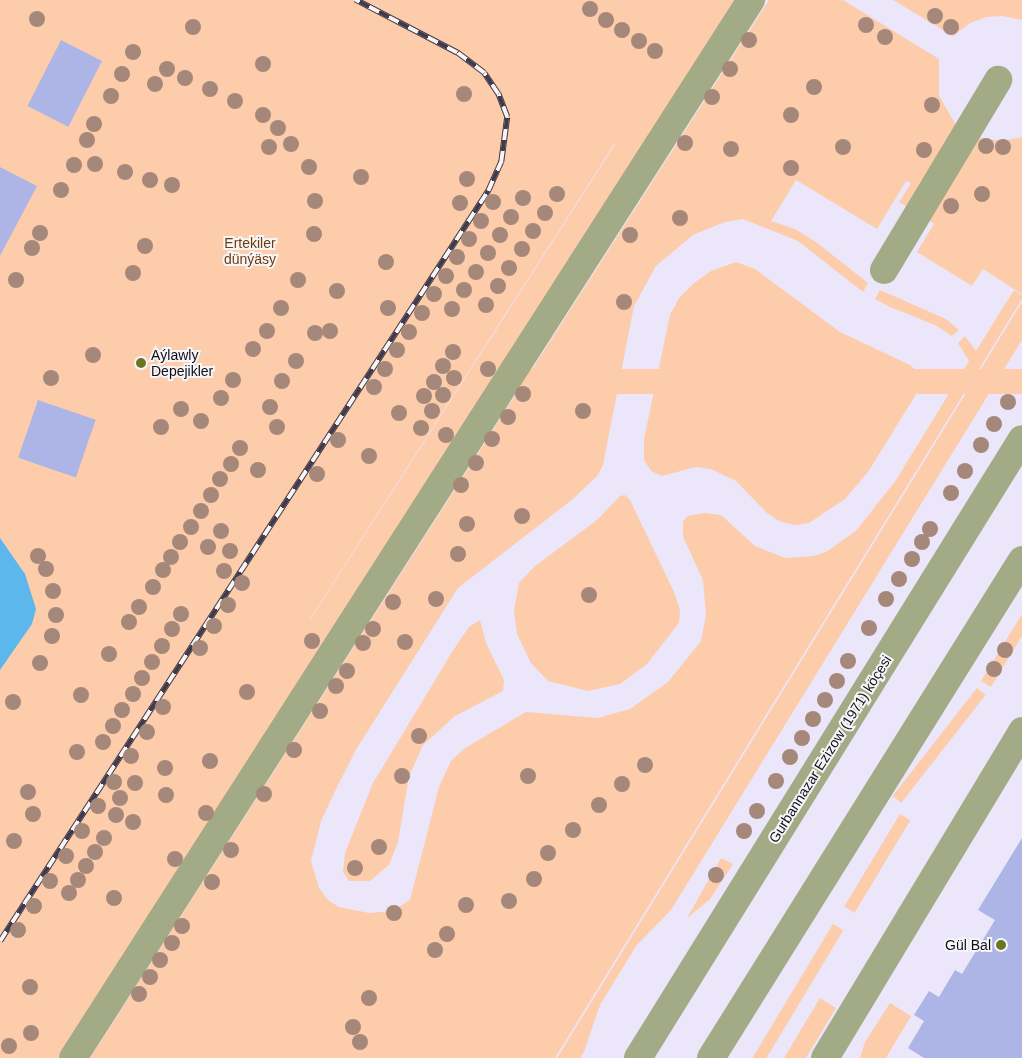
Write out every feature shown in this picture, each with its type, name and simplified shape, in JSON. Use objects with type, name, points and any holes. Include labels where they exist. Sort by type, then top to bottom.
[{"type":"street","points":[[73,1058],[751,0]]},
{"type":"street","points":[[884,270],[998,80]]},
{"type":"street","name":"Gurbannazar Ezizow (1971) köçesi","points":[[638,1058],[1022,439]]},
{"type":"street","points":[[711,1058],[1022,560]]},
{"type":"street","points":[[824,1058],[1022,731]]},
{"type":"green space","name":"Ertekiler dünýäsy","points":[[0,0],[736,0],[58,1058],[0,1058]],"holes":[[[615,143],[616,143],[310,620]]]},
{"type":"green space","points":[[769,0],[843,0],[939,59],[939,96],[956,125],[907,207],[899,202],[911,183],[906,181],[877,229],[796,180],[771,221],[795,229],[816,242],[868,283],[863,292],[798,241],[743,219],[725,222],[693,235],[656,266],[634,306],[603,465],[597,476],[573,499],[458,588],[357,748],[321,821],[311,861],[319,888],[329,901],[339,907],[369,913],[392,911],[410,900],[439,787],[451,761],[465,748],[526,712],[598,718],[630,709],[668,682],[701,641],[706,615],[703,580],[683,537],[683,521],[688,516],[704,513],[721,515],[755,546],[785,558],[813,556],[826,552],[856,531],[896,480],[969,361],[958,343],[965,336],[976,351],[1014,290],[1022,295],[1022,299],[555,1058],[90,1058]]},
{"type":"green space","points":[[893,0],[1022,0],[1022,20],[1003,16],[986,17],[970,23],[953,36]]},
{"type":"green space","points":[[1022,137],[1022,294],[983,269],[972,286],[917,252],[934,224],[929,220],[978,138],[1003,141]]},
{"type":"green space","points":[[736,262],[755,269],[840,332],[910,365],[919,373],[919,386],[915,396],[868,472],[845,499],[809,523],[794,525],[779,521],[767,513],[736,481],[711,469],[696,467],[662,476],[651,471],[644,460],[644,439],[670,315],[679,298],[693,284],[711,271]]},
{"type":"green space","points":[[880,290],[946,319],[959,330],[952,336],[935,325],[890,307],[875,299]]},
{"type":"green space","points":[[1022,302],[1022,340],[671,910],[636,946],[600,1005],[584,1052],[580,1058],[557,1058]]},
{"type":"green space","points":[[470,369],[1022,369],[1022,394],[470,394]]},
{"type":"green space","points":[[625,495],[630,500],[674,592],[680,610],[679,623],[647,664],[620,684],[588,691],[548,681],[531,663],[517,634],[514,611],[519,583],[535,566],[597,520],[620,496]]},
{"type":"green space","points":[[1022,614],[1022,636],[991,687],[981,681]]},
{"type":"green space","points":[[480,620],[486,643],[504,680],[503,691],[455,716],[423,745],[409,776],[398,842],[389,865],[370,881],[349,881],[343,872],[345,853],[373,783],[452,652],[469,627]]},
{"type":"green space","points":[[977,688],[986,695],[901,803],[893,796]]},
{"type":"green space","points":[[900,814],[910,820],[855,913],[844,907]]},
{"type":"green space","points":[[721,858],[733,864],[710,899],[687,918]]},
{"type":"green space","points":[[833,924],[843,930],[766,1058],[752,1058]]},
{"type":"green space","points":[[820,998],[836,1008],[806,1058],[784,1058]]},
{"type":"green space","points":[[890,1003],[911,1016],[886,1058],[860,1058],[865,1042]]},
{"type":"water","points":[[0,538],[25,574],[36,609],[32,624],[0,670]]},
{"type":"building","points":[[61,40],[102,61],[68,127],[27,106]]},
{"type":"building","points":[[0,167],[37,186],[0,256]]},
{"type":"building","points":[[38,400],[96,420],[76,478],[18,458]]},
{"type":"building","name":"Gül Bal","points":[[1022,838],[1022,1058],[924,1058],[908,1048],[924,1021],[914,1015],[929,991],[939,997],[955,970],[962,974],[995,920],[978,910]]},
{"type":"railway","points":[[0,941],[488,191],[501,162],[507,117],[498,94],[484,73],[457,53],[355,0]]},
{"type":"place","name":"Aýlawly Depejikler","points":[[141,363]]},
{"type":"place","name":"Gül Bal","points":[[1001,945]]}]
